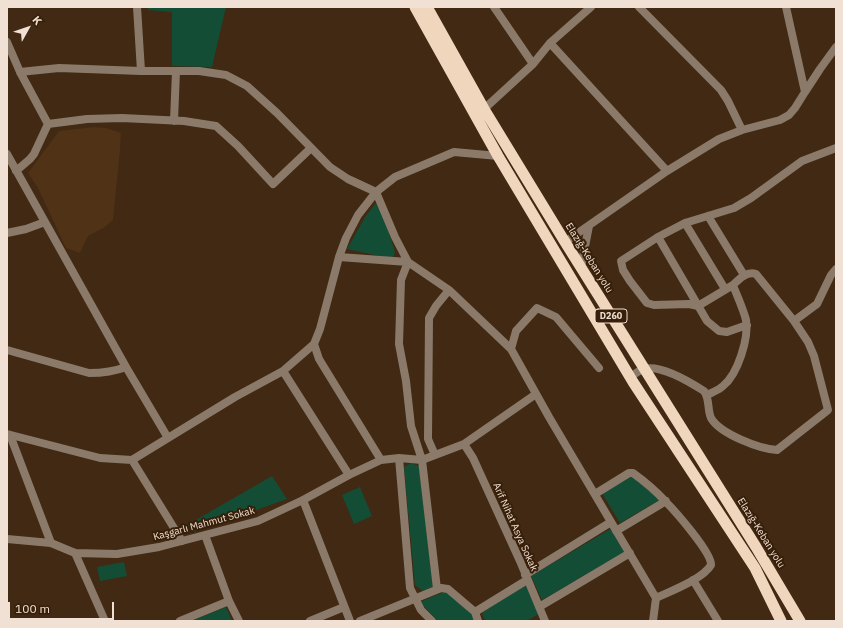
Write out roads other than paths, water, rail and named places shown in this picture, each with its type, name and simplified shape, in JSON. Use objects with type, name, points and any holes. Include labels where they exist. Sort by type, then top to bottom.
[{"type":"highway","name":"D260","points":[[415,7],[498,156],[630,377],[755,568],[781,621]]},
{"type":"highway","name":"Elazığ-Keban yolu","points":[[428,7],[484,109],[800,621]]},
{"type":"street","points":[[137,7],[141,71]]},
{"type":"street","points":[[494,7],[533,64]]},
{"type":"street","points":[[484,109],[533,64],[550,43],[591,7]]},
{"type":"street","points":[[639,7],[721,90],[742,130]]},
{"type":"street","points":[[786,7],[805,92]]},
{"type":"street","points":[[7,42],[20,72],[48,124]]},
{"type":"street","points":[[550,43],[667,171]]},
{"type":"street","points":[[565,242],[667,171],[720,139],[742,130],[780,120],[789,115],[820,68],[836,47]]},
{"type":"street","points":[[20,72],[59,68],[141,71],[199,71],[226,75],[247,86],[277,113],[330,167],[348,179],[376,192],[395,237],[408,262],[449,290],[511,349],[656,598],[653,621]]},
{"type":"street","points":[[174,121],[176,71]]},
{"type":"street","points":[[48,124],[87,119],[122,118],[174,121],[216,126],[238,146],[273,184],[311,148]]},
{"type":"street","points":[[16,171],[30,159],[48,124]]},
{"type":"street","points":[[630,377],[644,369],[658,369],[700,389],[707,395],[712,419],[719,426],[728,433],[768,450],[776,450],[828,410],[814,356],[808,342],[794,321],[756,274],[752,272],[744,276],[698,306],[689,304],[654,305],[647,303],[623,270],[621,261],[658,237],[685,223],[734,208],[802,161],[836,148]]},
{"type":"street","points":[[8,435],[100,458],[132,460],[235,397],[283,372],[314,344],[320,329],[339,257],[346,238],[358,215],[376,192],[395,177],[454,152],[498,156]]},
{"type":"street","points":[[7,154],[126,368],[168,438]]},
{"type":"street","points":[[708,216],[744,276]]},
{"type":"street","points":[[7,233],[26,229],[45,222]]},
{"type":"street","points":[[685,223],[743,309],[746,325],[746,342],[733,373],[723,386],[707,395]]},
{"type":"street","points":[[581,267],[589,226]]},
{"type":"street","points":[[658,237],[707,320],[719,331],[727,332],[746,325]]},
{"type":"street","points":[[339,257],[408,262]]},
{"type":"street","points":[[408,262],[401,280],[399,344],[406,381],[411,426],[422,460],[437,589]]},
{"type":"street","points":[[794,321],[817,304],[831,275],[836,269]]},
{"type":"street","points":[[435,455],[428,439],[429,318],[436,306],[449,290]]},
{"type":"street","points":[[511,349],[516,331],[537,308],[556,317],[600,368]]},
{"type":"street","points":[[314,344],[320,359],[381,460]]},
{"type":"street","points":[[7,350],[89,372],[103,373],[126,368]]},
{"type":"street","points":[[283,372],[349,475]]},
{"type":"street","name":"Kaşgarlı Mahmut Sokak","points":[[7,539],[51,544],[75,553],[117,554],[159,547],[258,521],[381,460],[399,458],[422,460],[464,444],[536,394]]},
{"type":"street","points":[[8,435],[51,544]]},
{"type":"street","name":"Arif Nihat Asya Sokak","points":[[464,444],[473,458],[545,621]]},
{"type":"street","points":[[399,458],[410,588],[421,610],[432,621]]},
{"type":"street","points":[[132,460],[182,541]]},
{"type":"street","points":[[595,494],[629,473],[633,473],[666,501],[704,548],[712,562],[710,568],[693,580],[656,598]]},
{"type":"street","points":[[303,500],[350,621]]},
{"type":"street","points":[[616,531],[666,501]]},
{"type":"street","points":[[475,612],[611,522]]},
{"type":"street","points":[[205,535],[229,601],[239,621]]},
{"type":"street","points":[[75,553],[105,621]]},
{"type":"street","points":[[539,607],[630,553]]},
{"type":"street","points":[[693,580],[718,621]]},
{"type":"street","points":[[360,621],[441,588],[448,589],[475,612],[478,621]]},
{"type":"street","points":[[180,621],[229,601]]},
{"type":"street","points":[[310,621],[344,607]]}]
